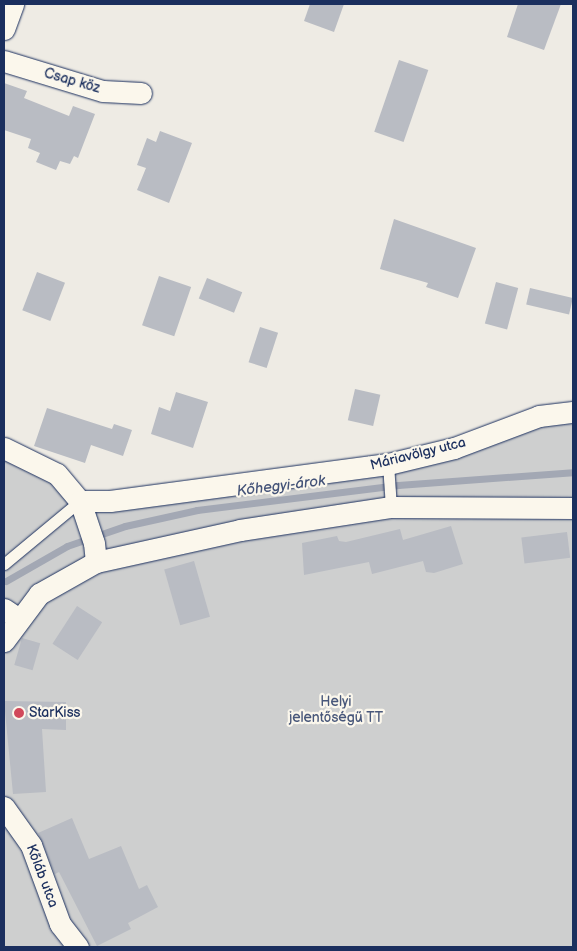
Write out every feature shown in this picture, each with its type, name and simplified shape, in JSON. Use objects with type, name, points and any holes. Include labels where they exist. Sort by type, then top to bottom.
[{"type":"street","points":[[4,29],[13,4]]},
{"type":"street","name":"Csap köz","points":[[4,61],[104,91],[141,93]]},
{"type":"street","name":"Máriavölgy utca","points":[[83,510],[110,501],[389,470],[538,416],[573,412]]},
{"type":"street","points":[[4,448],[57,474],[83,510],[95,553]]},
{"type":"street","points":[[4,641],[11,614],[95,553],[240,530],[391,499],[573,508]]},
{"type":"street","name":"Kőláb utca","points":[[4,806],[31,845],[60,924],[78,947]]},
{"type":"lane","points":[[389,470],[391,499]]},
{"type":"lane","points":[[4,564],[83,510]]},
{"type":"green space","name":"Helyi jelentőségű TT","points":[[573,412],[573,947],[4,947],[4,448],[80,501],[388,464]]},
{"type":"building","points":[[310,4],[344,4],[334,32],[304,21]]},
{"type":"building","points":[[518,4],[561,4],[544,50],[507,37]]},
{"type":"building","points":[[399,60],[428,70],[404,142],[374,132]]},
{"type":"building","points":[[4,83],[27,91],[24,98],[69,116],[73,106],[95,114],[78,158],[74,156],[70,164],[60,161],[56,170],[36,162],[40,153],[28,148],[31,139],[4,130]]},
{"type":"building","points":[[160,131],[192,143],[169,203],[137,190],[146,168],[137,165],[147,138],[156,142]]},
{"type":"building","points":[[394,219],[476,248],[458,298],[426,287],[428,283],[380,269]]},
{"type":"building","points":[[37,272],[65,283],[50,321],[22,310]]},
{"type":"building","points":[[159,276],[191,287],[174,336],[142,325]]},
{"type":"building","points":[[207,278],[242,292],[234,313],[199,298]]},
{"type":"building","points":[[496,282],[518,288],[507,329],[485,324]]},
{"type":"building","points":[[530,288],[573,298],[569,314],[526,305]]},
{"type":"building","points":[[260,327],[278,333],[267,368],[249,362]]},
{"type":"building","points":[[355,389],[380,395],[373,426],[348,420]]},
{"type":"building","points":[[176,392],[208,402],[193,448],[151,434],[159,407],[170,411]]},
{"type":"building","points":[[47,408],[112,429],[114,424],[132,430],[123,456],[91,445],[85,463],[34,446]]},
{"type":"building","points":[[451,526],[463,564],[434,573],[426,572],[423,561],[372,574],[369,562],[304,575],[302,543],[337,536],[339,541],[346,542],[400,529],[403,540]]},
{"type":"building","points":[[567,532],[570,558],[525,563],[521,538]]},
{"type":"building","points":[[194,561],[210,617],[180,625],[164,570]]},
{"type":"building","points":[[77,606],[102,622],[78,660],[52,644]]},
{"type":"building","points":[[22,638],[40,643],[33,670],[14,665]]},
{"type":"building","points":[[4,701],[66,702],[66,730],[42,729],[46,792],[13,794]]},
{"type":"building","points":[[72,818],[89,859],[121,846],[139,889],[147,885],[158,907],[128,923],[131,929],[97,946],[59,872],[55,874],[38,833]]},
{"type":"waterway","name":"Kőhegyi-árok","points":[[6,581],[67,546],[125,526],[197,510],[398,485],[573,472]]},
{"type":"place","name":"StarKiss","points":[[19,713]]}]
